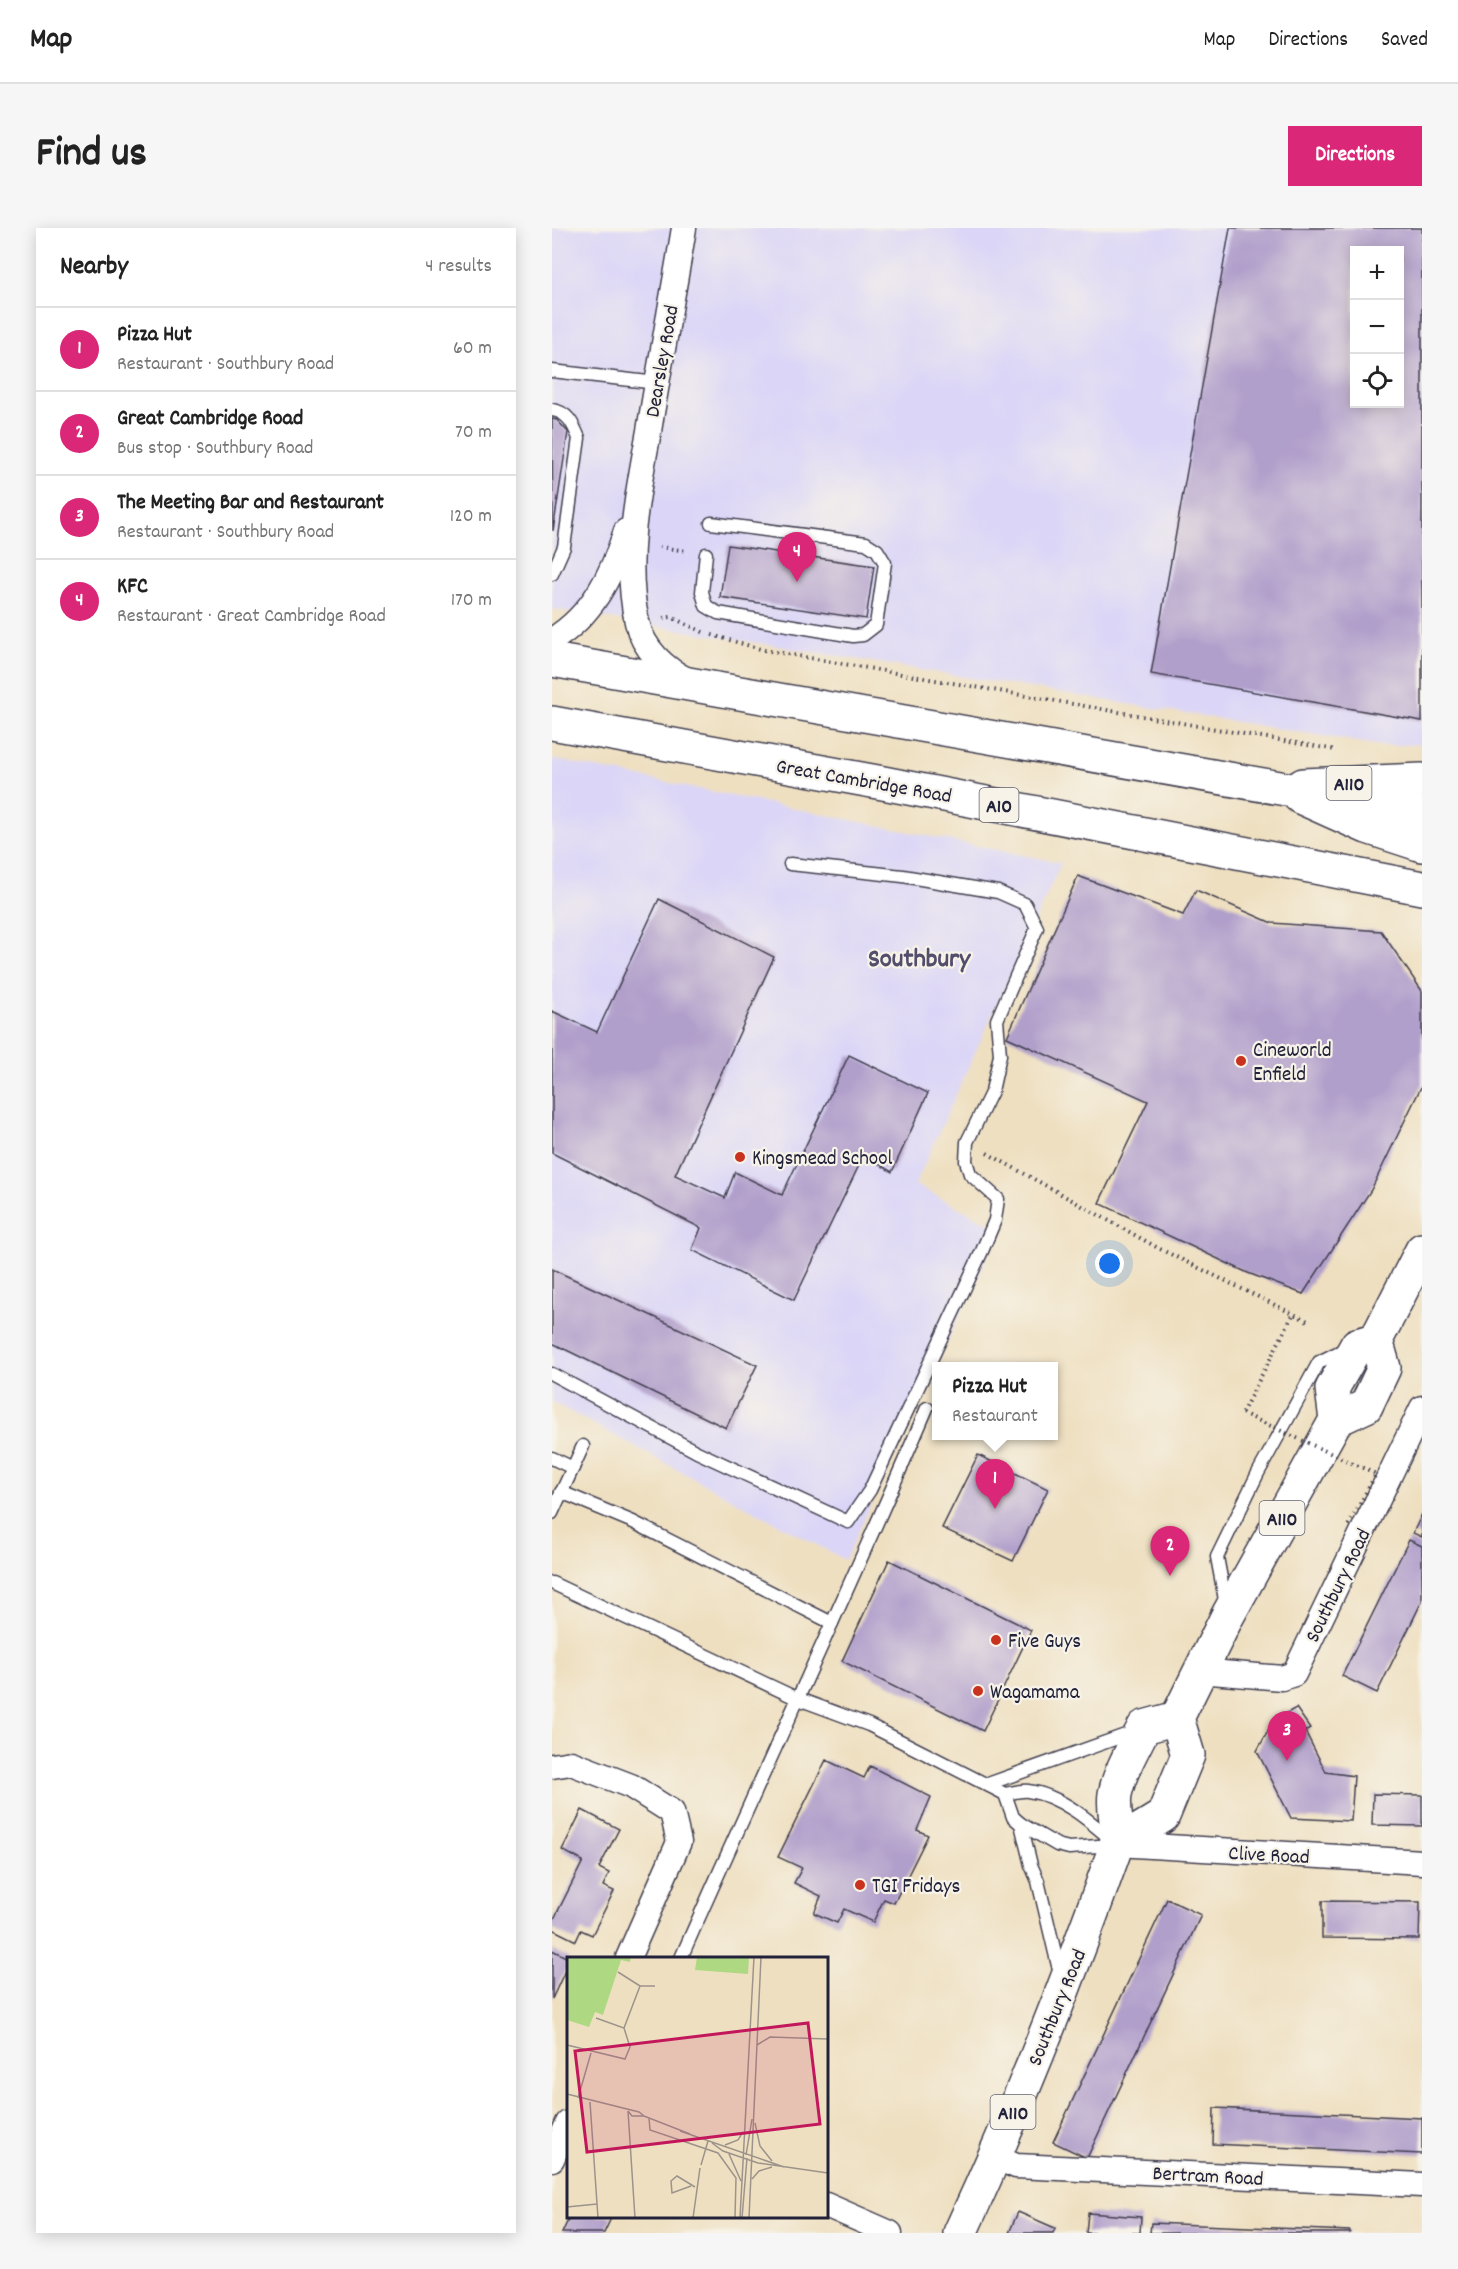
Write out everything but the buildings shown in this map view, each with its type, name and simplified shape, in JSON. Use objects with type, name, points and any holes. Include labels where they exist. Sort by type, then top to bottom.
[{"type":"main road","points":[[552,660],[1422,813]]},
{"type":"main road","name":"Great Cambridge Road","points":[[552,723],[883,783],[1416,889]]},
{"type":"main road","name":"A110","points":[[1277,786],[1422,780]]},
{"type":"main road","points":[[1277,786],[1367,827],[1422,845]]},
{"type":"main road","name":"A110","points":[[1177,1718],[1228,1615],[1336,1420],[1332,1389],[1367,1342],[1422,1250]]},
{"type":"main road","points":[[1117,1844],[1162,1816],[1188,1755],[1177,1718],[1144,1727]]},
{"type":"main road","name":"Southbury Road","points":[[960,2233],[995,2157],[1063,1990],[1117,1844],[1115,1796],[1144,1727]]},
{"type":"street","name":"Dearsley Road","points":[[684,228],[638,494],[633,598],[642,637],[664,665],[700,686]]},
{"type":"street","name":"Dearsley Road","points":[[552,640],[568,630],[588,610],[605,585],[618,556],[638,494]]},
{"type":"street","name":"Southbury Road","points":[[1199,1671],[1282,1678],[1294,1674],[1422,1408]]},
{"type":"street","points":[[552,1766],[570,1763],[631,1786],[672,1812],[679,1842],[629,1957]]},
{"type":"street","name":"Clive Road","points":[[1117,1844],[1422,1862]]},
{"type":"street","points":[[552,2159],[567,2125]]},
{"type":"street","name":"Bertram Road","points":[[995,2157],[1016,2166],[1422,2185]]},
{"type":"street","points":[[828,2206],[890,2233]]},
{"type":"lane","points":[[552,371],[657,383]]},
{"type":"lane","points":[[552,410],[560,411],[572,421],[579,438],[564,547],[552,574]]},
{"type":"lane","points":[[706,554],[702,592],[706,606],[718,613],[853,636],[863,635],[876,625],[885,563],[878,550],[866,543],[711,523]]},
{"type":"lane","points":[[552,1374],[697,1452],[848,1522],[870,1490],[995,1220],[998,1199],[970,1174],[966,1161],[967,1142],[992,1091],[1000,1055],[997,1020],[1037,928],[1025,904],[998,892],[903,876],[790,864]]},
{"type":"lane","points":[[1228,1615],[1217,1557],[1258,1473],[1319,1362],[1331,1354],[1367,1342]]},
{"type":"lane","points":[[682,1957],[927,1408]]},
{"type":"lane","points":[[552,1513],[583,1446]]},
{"type":"lane","points":[[552,1458],[573,1468]]},
{"type":"lane","points":[[561,1492],[633,1522],[832,1623]]},
{"type":"lane","points":[[552,1583],[796,1698],[869,1725],[1005,1794],[1028,1791],[1044,1796],[1083,1815],[1117,1844]]},
{"type":"lane","points":[[988,1784],[1023,1770],[1072,1756],[1144,1727]]},
{"type":"lane","points":[[1005,1794],[1013,1817],[1056,1845],[1069,1848],[1117,1844]]},
{"type":"lane","points":[[1021,1824],[1030,1865],[1041,1893],[1063,1990]]},
{"type":"path","points":[[634,543],[706,554]]},
{"type":"path","points":[[654,620],[671,616],[717,637],[764,650],[1339,750]]},
{"type":"path","points":[[967,1142],[1160,1249],[1308,1321]]},
{"type":"path","points":[[1294,1313],[1275,1344],[1242,1413],[1376,1474],[1347,1528]]},
{"type":"shaded area","points":[[552,228],[1422,228],[1422,744],[1383,746],[552,609]]},
{"type":"shaded area","name":"Kingsmead School","points":[[552,759],[1061,863],[915,1185],[1000,1229],[938,1362],[932,1362],[932,1374],[845,1560],[552,1402]]},
{"type":"place","name":"KFC","points":[[797,582]]},
{"type":"place","name":"Cineworld Enfield","points":[[1241,1061]]},
{"type":"place","name":"Kingsmead School","points":[[740,1157]]},
{"type":"place","name":"Pizza Hut","points":[[995,1509]]},
{"type":"place","name":"Great Cambridge Road","points":[[1170,1576]]},
{"type":"place","name":"Five Guys","points":[[996,1640]]},
{"type":"place","name":"Wagamama","points":[[978,1691]]},
{"type":"place","name":"The Meeting Bar and Restaurant","points":[[1287,1761]]},
{"type":"place","name":"TGI Fridays","points":[[860,1885]]},
{"type":"district","name":"Southbury","points":[[919,957]]}]
